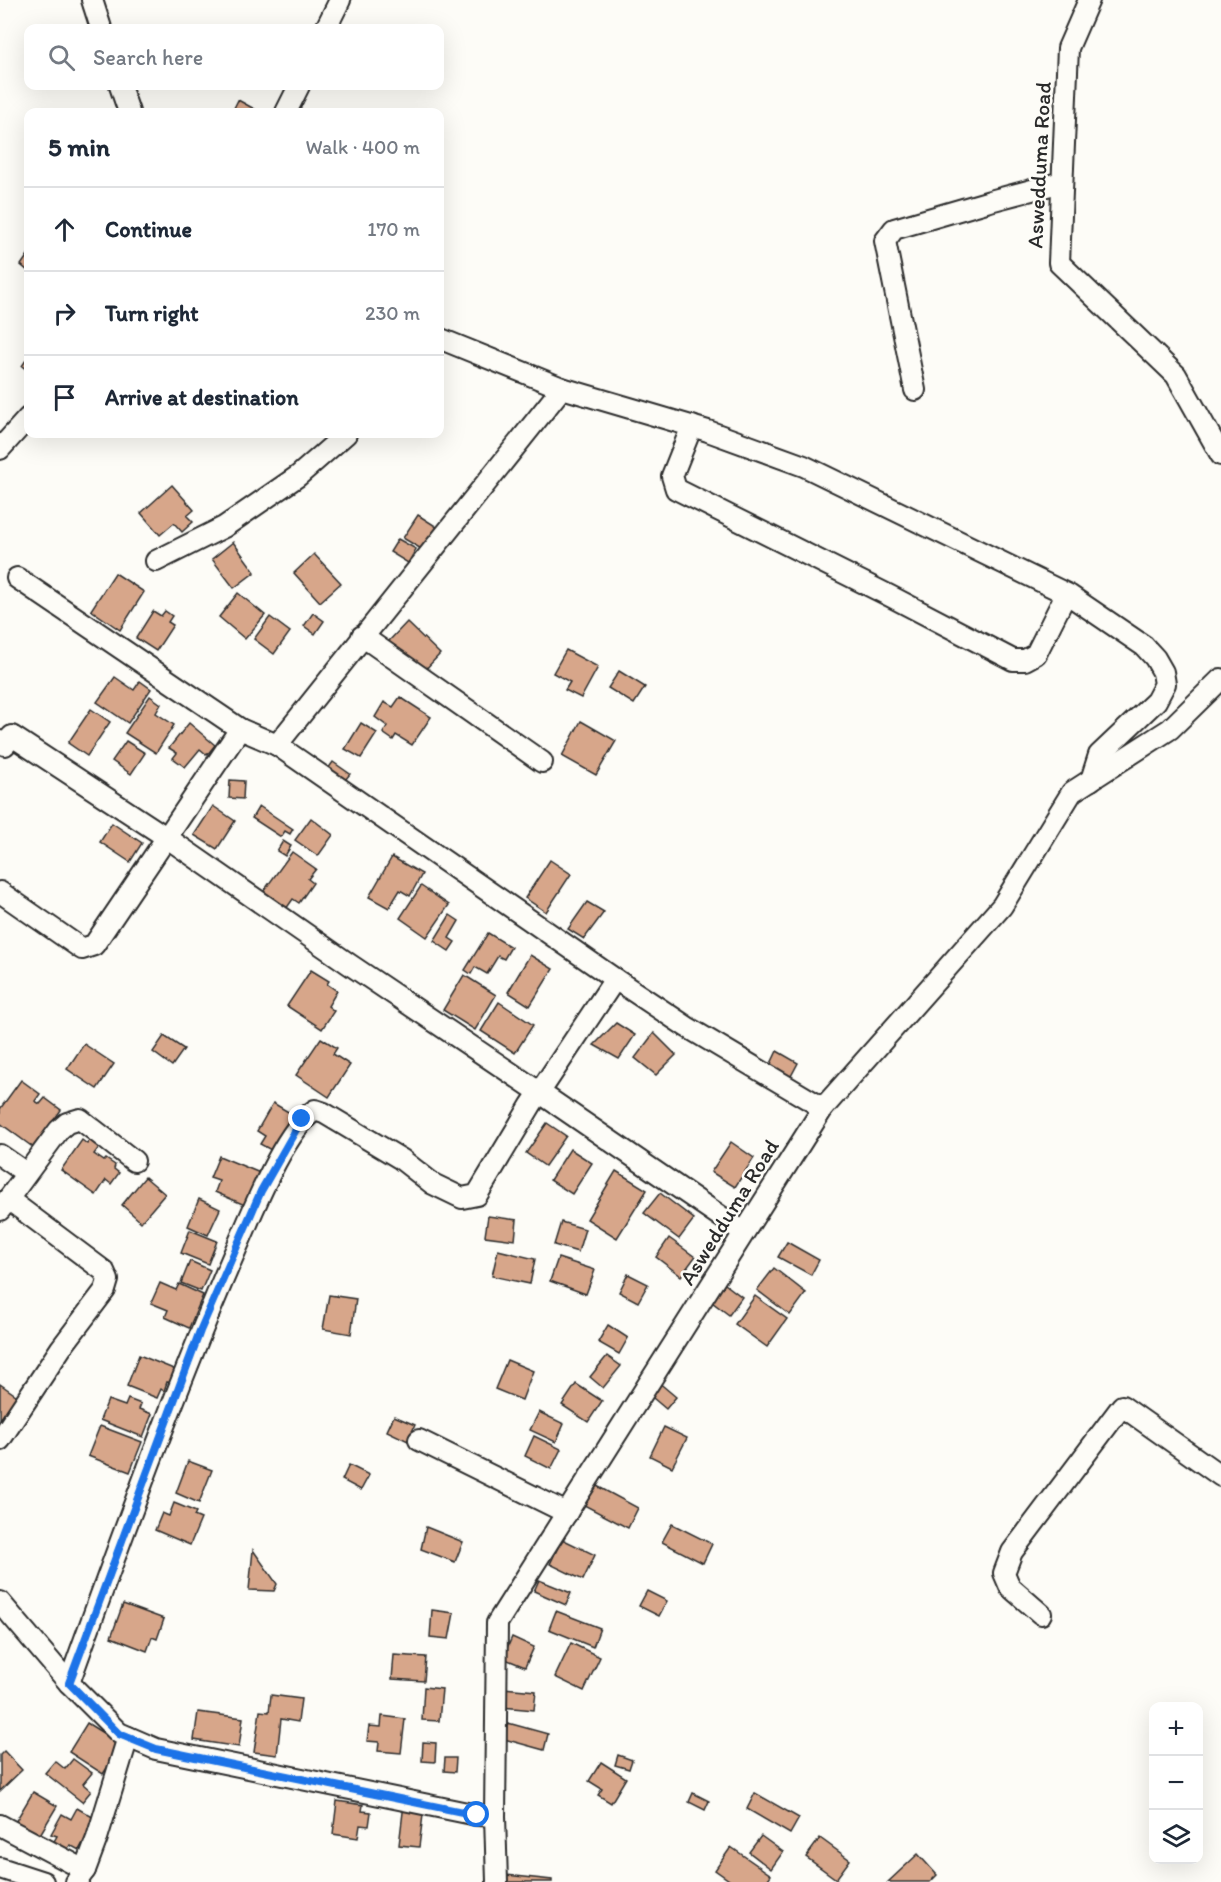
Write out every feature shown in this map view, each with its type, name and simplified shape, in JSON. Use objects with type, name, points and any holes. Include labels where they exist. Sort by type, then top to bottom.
[{"type":"street","points":[[92,0],[100,24]]},
{"type":"street","points":[[328,24],[340,0]]},
{"type":"street","name":"Aswedduma Road","points":[[1089,0],[1068,48],[1059,263],[1176,375],[1221,455]]},
{"type":"street","points":[[121,90],[128,108]]},
{"type":"street","points":[[288,108],[297,90]]},
{"type":"street","points":[[915,390],[885,241],[894,229],[1062,182]]},
{"type":"street","points":[[444,341],[562,388],[692,426],[804,466],[1066,594],[1144,646],[1155,658],[1163,672],[1165,684],[1156,701],[1099,755],[1091,780]]},
{"type":"street","points":[[277,745],[562,388]]},
{"type":"street","points":[[0,449],[24,422]]},
{"type":"street","points":[[692,426],[672,476],[676,489],[1013,660],[1025,660],[1036,654],[1066,594]]},
{"type":"street","points":[[156,561],[224,527],[298,476],[341,438]]},
{"type":"street","points":[[17,578],[240,729],[277,745],[687,1027],[823,1108]]},
{"type":"street","points":[[362,636],[542,762]]},
{"type":"street","name":"Aswedduma Road","points":[[497,1882],[495,1816],[497,1623],[823,1108],[1002,906],[1072,792],[1170,729],[1221,679]]},
{"type":"street","points":[[0,892],[82,948],[94,945],[240,729]]},
{"type":"street","points":[[0,741],[5,745],[12,736],[166,837],[358,971],[739,1228]]},
{"type":"street","points":[[69,1683],[200,1331],[261,1191],[302,1119],[315,1110],[324,1113],[401,1159],[433,1184],[462,1198],[477,1195],[540,1092],[615,979]]},
{"type":"street","points":[[0,1440],[61,1348],[105,1290],[108,1280],[104,1270],[4,1205],[59,1130],[67,1123],[81,1119],[134,1161]]},
{"type":"street","points":[[0,1155],[26,1173]]},
{"type":"street","points":[[1041,1614],[1010,1587],[1004,1573],[1012,1552],[1122,1406],[1221,1476]]},
{"type":"street","points":[[418,1440],[567,1513]]},
{"type":"street","points":[[0,1602],[69,1683],[119,1734],[156,1749],[477,1815],[495,1816]]},
{"type":"street","points":[[0,1825],[80,1876],[97,1838],[128,1737]]},
{"type":"street","points":[[0,1868],[43,1882]]},
{"type":"building","points":[[238,100],[253,108],[234,108]]},
{"type":"building","points":[[172,485],[194,510],[187,516],[193,522],[182,532],[174,523],[160,535],[141,513]]},
{"type":"building","points":[[418,515],[437,527],[423,550],[403,538]]},
{"type":"building","points":[[398,539],[416,549],[408,563],[390,552]]},
{"type":"building","points":[[233,542],[255,572],[234,588],[212,559]]},
{"type":"building","points":[[314,554],[341,583],[320,602],[294,573]]},
{"type":"building","points":[[115,573],[144,592],[120,630],[91,610]]},
{"type":"building","points":[[238,593],[265,615],[245,639],[219,617]]},
{"type":"building","points":[[153,611],[161,616],[165,611],[172,616],[168,622],[173,625],[156,651],[136,638]]},
{"type":"building","points":[[313,613],[324,621],[315,634],[304,626]]},
{"type":"building","points":[[270,617],[290,632],[274,654],[254,639]]},
{"type":"building","points":[[407,622],[440,654],[422,673],[388,642]]},
{"type":"building","points":[[566,650],[598,667],[581,698],[565,690],[570,682],[553,673]]},
{"type":"building","points":[[619,671],[645,687],[634,704],[608,688]]},
{"type":"building","points":[[115,677],[134,690],[140,681],[151,689],[128,723],[97,702]]},
{"type":"building","points":[[150,696],[161,704],[156,713],[174,725],[156,753],[125,733]]},
{"type":"building","points":[[400,697],[431,717],[412,745],[396,735],[393,740],[383,733],[387,726],[375,717],[384,702],[393,707]]},
{"type":"building","points":[[91,709],[110,722],[87,756],[68,743]]},
{"type":"building","points":[[581,721],[616,741],[596,775],[562,756]]},
{"type":"building","points":[[189,723],[215,745],[207,755],[200,749],[185,767],[173,758],[177,753],[169,748]]},
{"type":"building","points":[[361,723],[377,733],[361,758],[345,749]]},
{"type":"building","points":[[126,741],[145,753],[131,774],[112,761]]},
{"type":"building","points":[[333,762],[350,774],[341,785],[325,773]]},
{"type":"building","points":[[230,780],[244,781],[243,799],[229,798]]},
{"type":"building","points":[[213,806],[235,821],[217,849],[194,835]]},
{"type":"building","points":[[259,806],[293,829],[290,834],[285,831],[281,837],[252,818]]},
{"type":"building","points":[[311,818],[333,835],[318,856],[295,840]]},
{"type":"building","points":[[112,823],[142,843],[130,862],[100,842]]},
{"type":"building","points":[[283,841],[291,846],[285,856],[277,851]]},
{"type":"building","points":[[292,852],[316,869],[308,879],[313,883],[299,903],[293,899],[286,909],[263,892]]},
{"type":"building","points":[[392,857],[422,874],[410,896],[400,890],[389,908],[369,897]]},
{"type":"building","points":[[550,860],[571,874],[546,912],[525,898]]},
{"type":"building","points":[[421,886],[449,905],[427,937],[400,918]]},
{"type":"building","points":[[587,902],[604,912],[584,939],[568,929]]},
{"type":"building","points":[[450,915],[459,921],[449,938],[455,942],[449,951],[434,941]]},
{"type":"building","points":[[488,933],[511,947],[504,959],[498,956],[487,974],[475,967],[471,974],[465,970]]},
{"type":"building","points":[[530,955],[553,969],[530,1006],[508,992]]},
{"type":"building","points":[[311,970],[329,981],[327,984],[337,991],[328,1006],[334,1011],[322,1029],[287,1006]]},
{"type":"building","points":[[464,975],[496,995],[475,1030],[443,1010]]},
{"type":"building","points":[[499,1002],[533,1025],[515,1053],[481,1031]]},
{"type":"building","points":[[616,1023],[635,1035],[619,1059],[594,1045]]},
{"type":"building","points":[[654,1033],[676,1055],[656,1075],[635,1058]]},
{"type":"building","points":[[164,1036],[184,1049],[172,1066],[153,1052]]},
{"type":"building","points":[[321,1038],[337,1048],[333,1054],[350,1065],[329,1097],[296,1075]]},
{"type":"building","points":[[84,1044],[114,1064],[97,1089],[67,1069]]},
{"type":"building","points":[[777,1051],[798,1063],[790,1078],[769,1068]]},
{"type":"building","points":[[21,1080],[40,1094],[35,1101],[40,1104],[45,1098],[61,1110],[34,1148],[0,1123],[0,1109]]},
{"type":"building","points":[[273,1103],[297,1117],[273,1151],[260,1144],[265,1136],[257,1131]]},
{"type":"building","points":[[547,1123],[566,1136],[545,1166],[526,1153]]},
{"type":"building","points":[[90,1139],[100,1146],[94,1154],[115,1165],[114,1169],[119,1173],[111,1184],[106,1180],[96,1195],[61,1170],[82,1140],[87,1144]]},
{"type":"building","points":[[731,1142],[754,1158],[735,1187],[711,1172]]},
{"type":"building","points":[[570,1149],[592,1163],[572,1194],[550,1180]]},
{"type":"building","points":[[219,1156],[260,1173],[247,1206],[215,1192],[219,1181],[210,1178]]},
{"type":"building","points":[[616,1171],[647,1190],[617,1238],[587,1219]]},
{"type":"building","points":[[145,1177],[165,1194],[141,1222],[122,1205]]},
{"type":"building","points":[[660,1193],[694,1219],[679,1239],[644,1213]]},
{"type":"building","points":[[199,1199],[220,1209],[208,1235],[188,1226]]},
{"type":"building","points":[[488,1216],[517,1220],[515,1240],[485,1236]]},
{"type":"building","points":[[561,1222],[585,1229],[578,1252],[554,1245]]},
{"type":"building","points":[[190,1230],[217,1241],[208,1264],[181,1253]]},
{"type":"building","points":[[669,1238],[695,1257],[681,1276],[656,1257]]},
{"type":"building","points":[[787,1242],[819,1260],[811,1275],[778,1257]]},
{"type":"building","points":[[498,1250],[535,1259],[530,1284],[492,1276]]},
{"type":"building","points":[[558,1258],[595,1270],[586,1294],[550,1281]]},
{"type":"building","points":[[190,1261],[210,1270],[201,1291],[181,1283]]},
{"type":"building","points":[[774,1268],[806,1293],[790,1315],[757,1290]]},
{"type":"building","points":[[628,1274],[648,1284],[638,1302],[619,1292]]},
{"type":"building","points":[[721,1281],[742,1297],[729,1315],[708,1299]]},
{"type":"building","points":[[160,1283],[176,1290],[179,1284],[203,1295],[189,1328],[165,1317],[168,1310],[151,1303]]},
{"type":"building","points":[[329,1295],[356,1299],[351,1334],[323,1329]]},
{"type":"building","points":[[755,1296],[787,1319],[767,1347],[735,1324]]},
{"type":"building","points":[[608,1325],[628,1338],[619,1354],[598,1342]]},
{"type":"building","points":[[139,1355],[176,1370],[171,1383],[167,1382],[164,1391],[161,1389],[157,1398],[127,1386]]},
{"type":"building","points":[[607,1356],[621,1366],[603,1388],[590,1377]]},
{"type":"building","points":[[507,1360],[533,1371],[522,1400],[495,1389]]},
{"type":"building","points":[[657,1381],[676,1397],[666,1409],[647,1393]]},
{"type":"building","points":[[0,1384],[17,1396],[0,1420]]},
{"type":"building","points":[[576,1384],[602,1401],[588,1422],[562,1405]]},
{"type":"building","points":[[128,1399],[141,1404],[139,1409],[152,1414],[143,1437],[100,1420],[108,1400],[125,1406]]},
{"type":"building","points":[[539,1412],[564,1424],[556,1442],[530,1430]]},
{"type":"building","points":[[394,1416],[415,1425],[408,1441],[387,1431]]},
{"type":"building","points":[[100,1426],[142,1442],[130,1472],[88,1456]]},
{"type":"building","points":[[664,1427],[687,1438],[672,1467],[650,1456]]},
{"type":"building","points":[[534,1436],[561,1449],[551,1469],[525,1456]]},
{"type":"building","points":[[188,1461],[212,1470],[199,1503],[176,1493]]},
{"type":"building","points":[[349,1465],[369,1475],[361,1490],[342,1480]]},
{"type":"building","points":[[595,1485],[638,1508],[628,1528],[584,1505]]},
{"type":"building","points":[[174,1503],[196,1512],[194,1516],[201,1519],[190,1545],[155,1530],[162,1513],[169,1516]]},
{"type":"building","points":[[672,1524],[712,1544],[703,1563],[662,1542]]},
{"type":"building","points":[[426,1527],[463,1542],[455,1562],[421,1549]]},
{"type":"building","points":[[562,1539],[595,1555],[583,1580],[550,1564]]},
{"type":"building","points":[[253,1550],[277,1584],[274,1591],[249,1590]]},
{"type":"building","points":[[539,1580],[571,1593],[566,1605],[534,1591]]},
{"type":"building","points":[[647,1591],[667,1601],[659,1616],[639,1606]]},
{"type":"building","points":[[123,1604],[164,1619],[157,1639],[152,1637],[147,1651],[111,1637]]},
{"type":"building","points":[[432,1610],[454,1613],[449,1639],[430,1637]]},
{"type":"building","points":[[556,1611],[600,1628],[593,1647],[549,1629]]},
{"type":"building","points":[[512,1637],[534,1647],[525,1667],[503,1658]]},
{"type":"building","points":[[571,1643],[600,1657],[584,1691],[555,1677]]},
{"type":"building","points":[[394,1655],[426,1657],[424,1681],[392,1679]]},
{"type":"building","points":[[424,1687],[442,1689],[439,1721],[422,1720]]},
{"type":"building","points":[[503,1688],[536,1691],[534,1710],[502,1707]]},
{"type":"building","points":[[271,1695],[301,1699],[298,1722],[281,1719],[277,1755],[254,1752],[260,1711],[269,1712]]},
{"type":"building","points":[[198,1712],[243,1718],[239,1747],[194,1740]]},
{"type":"building","points":[[382,1716],[405,1719],[401,1753],[378,1751],[379,1742],[367,1741],[369,1726],[381,1727]]},
{"type":"building","points":[[87,1723],[122,1745],[103,1774],[69,1752]]},
{"type":"building","points":[[508,1723],[548,1734],[544,1750],[504,1739]]},
{"type":"building","points":[[423,1742],[436,1743],[435,1762],[422,1761]]},
{"type":"building","points":[[4,1751],[22,1770],[0,1791],[0,1755]]},
{"type":"building","points":[[618,1755],[632,1760],[629,1769],[615,1765]]},
{"type":"building","points":[[445,1758],[456,1758],[455,1772],[444,1771]]},
{"type":"building","points":[[73,1759],[92,1773],[83,1784],[91,1791],[82,1802],[45,1773],[55,1761],[65,1769]]},
{"type":"building","points":[[601,1762],[626,1778],[611,1803],[598,1795],[602,1789],[589,1781]]},
{"type":"building","points":[[33,1792],[57,1806],[38,1838],[14,1824]]},
{"type":"building","points":[[693,1793],[709,1801],[705,1810],[689,1802]]},
{"type":"building","points":[[755,1793],[799,1818],[790,1834],[747,1809]]},
{"type":"building","points":[[337,1801],[363,1805],[362,1811],[371,1812],[369,1826],[360,1825],[358,1838],[333,1834]]},
{"type":"building","points":[[404,1804],[424,1807],[419,1847],[399,1845]]},
{"type":"building","points":[[77,1808],[96,1819],[79,1850],[70,1845],[66,1852],[52,1845],[57,1836],[51,1834],[62,1814],[71,1819]]},
{"type":"building","points":[[761,1836],[783,1852],[771,1869],[749,1852]]},
{"type":"building","points":[[820,1838],[850,1860],[836,1879],[806,1857]]},
{"type":"building","points":[[731,1847],[771,1875],[766,1882],[732,1882],[715,1870]]},
{"type":"building","points":[[918,1854],[937,1875],[930,1882],[888,1882]]},
{"type":"building","points":[[506,1875],[552,1880],[552,1882],[506,1882]]},
{"type":"route","points":[[302,1119],[261,1191],[200,1331],[69,1683],[119,1734],[156,1749],[477,1815]]}]
